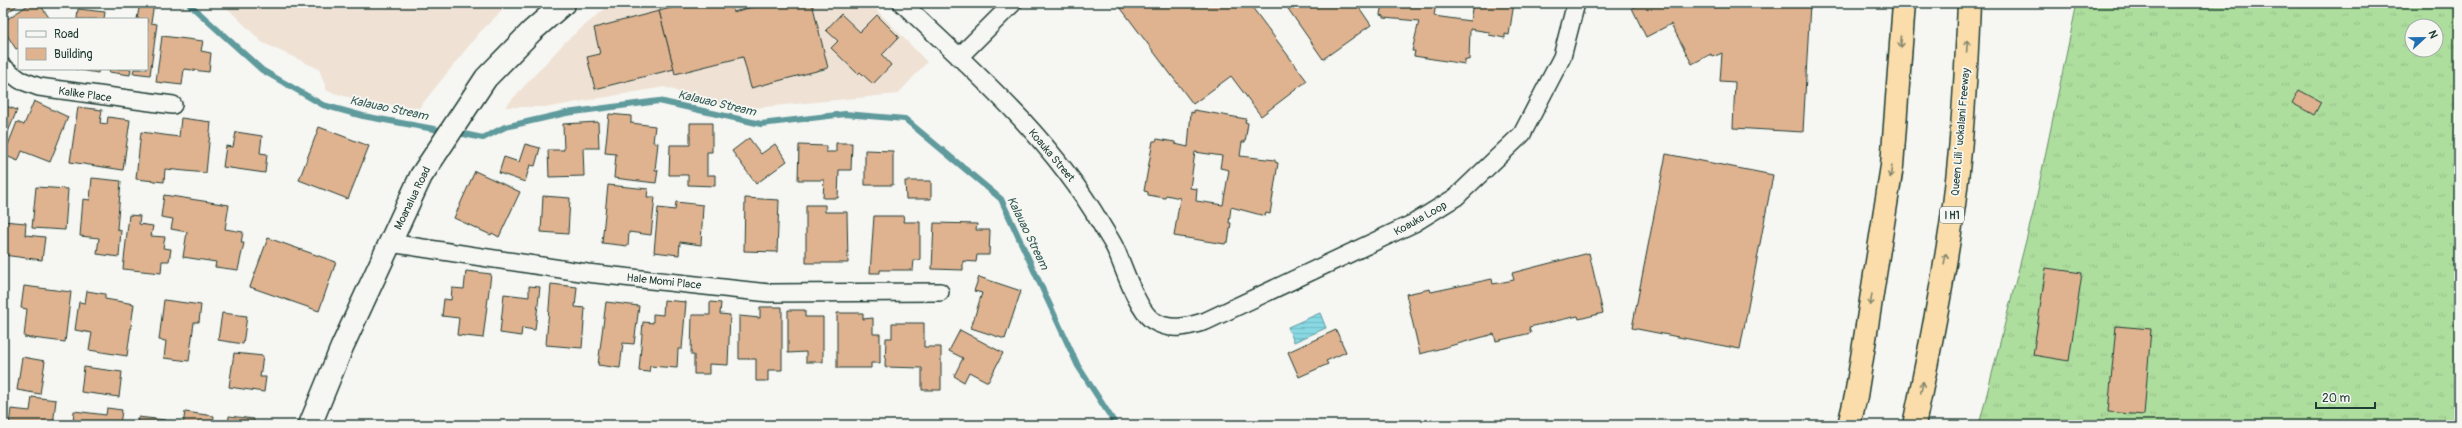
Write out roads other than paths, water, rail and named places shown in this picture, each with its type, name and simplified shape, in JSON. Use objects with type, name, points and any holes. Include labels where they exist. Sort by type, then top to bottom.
[{"type":"highway","points":[[1849,425],[1856,396],[1892,166],[1904,3]]},
{"type":"highway","name":"Queen Liliʻuokalani Freeway","points":[[1914,425],[1930,348],[1951,225],[1960,135],[1969,3]]},
{"type":"main road","name":"Moanalua Road","points":[[310,425],[342,347],[421,176],[486,78],[532,31],[564,3]]},
{"type":"street","name":"Koauka Street","points":[[902,3],[959,57],[1042,141],[1082,191],[1115,249],[1139,301],[1151,319],[1169,328]]},
{"type":"street","points":[[959,57],[1013,3]]},
{"type":"street","name":"Koauka Loop","points":[[1169,328],[1190,326],[1206,321],[1414,223],[1456,198],[1522,134],[1562,57],[1576,3]]},
{"type":"street","name":"Kalike Place","points":[[3,67],[20,80],[38,87],[173,106]]},
{"type":"street","name":"Hale Momi Place","points":[[390,243],[587,273],[769,293],[940,292]]},
{"type":"water","points":[[1320,313],[1326,328],[1294,342],[1288,327]]},
{"type":"waterway","name":"Kalauao Stream","points":[[188,3],[262,70],[323,105],[363,116],[445,131]]},
{"type":"waterway","name":"Kalauao Stream","points":[[454,132],[483,138],[505,127],[566,113],[659,101],[761,124],[845,114],[905,119],[1001,199],[1078,366],[1116,425]]}]
